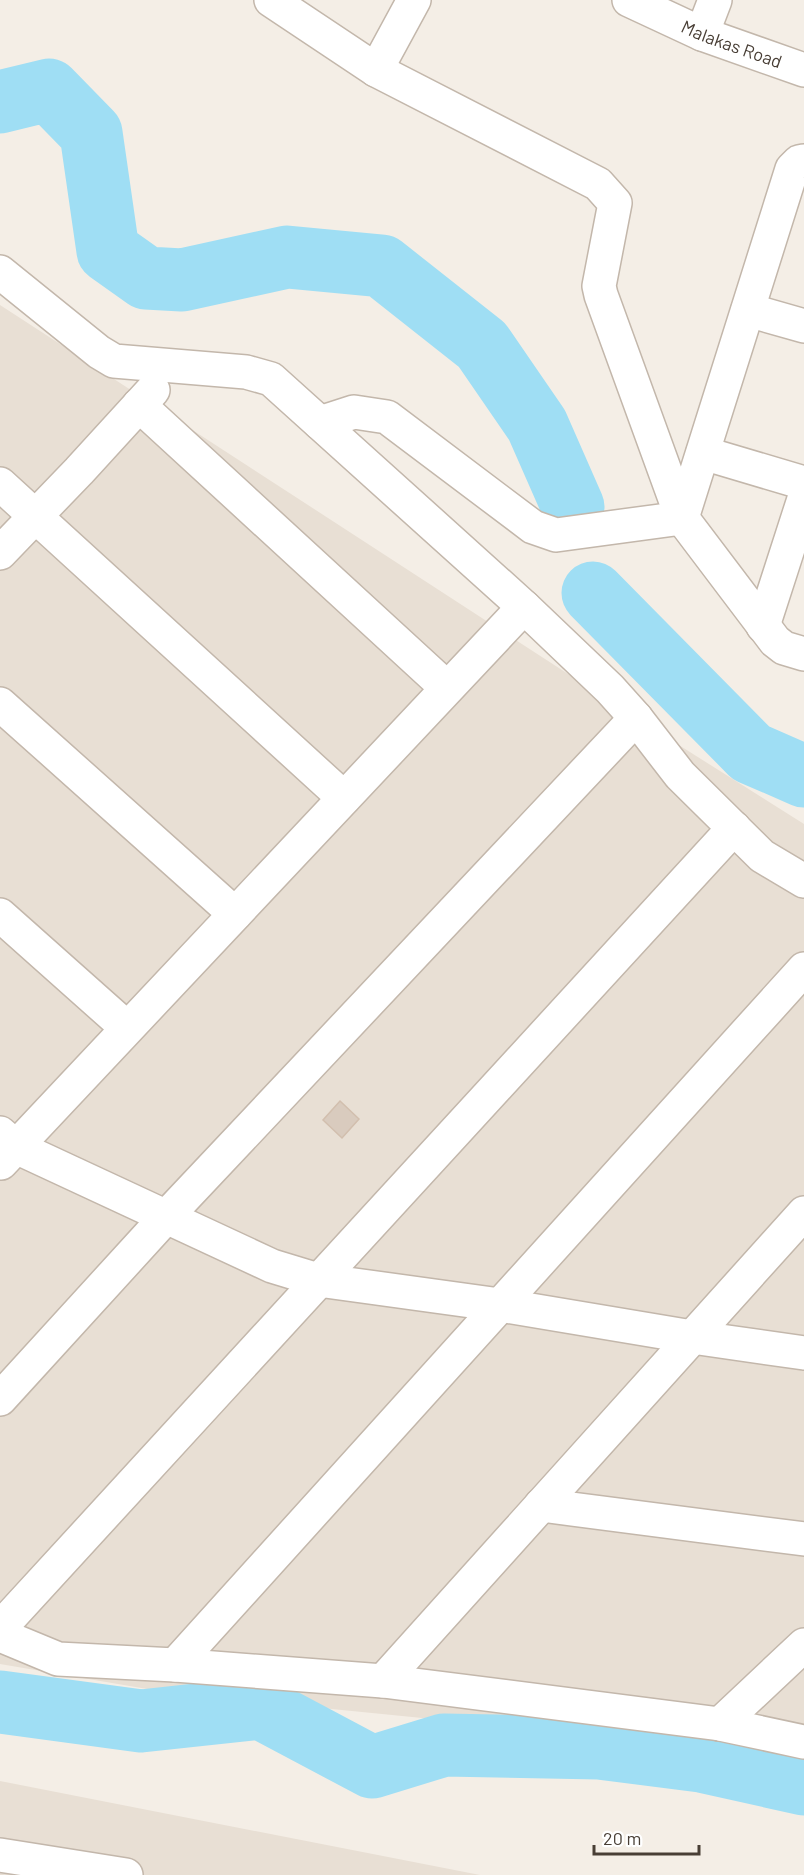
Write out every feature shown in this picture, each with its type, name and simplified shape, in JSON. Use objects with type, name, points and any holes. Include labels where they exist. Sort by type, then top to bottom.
[{"type":"street","points":[[271,0],[376,70],[598,184],[615,202],[599,286],[682,518],[775,641],[784,648],[804,654]]},
{"type":"street","points":[[376,70],[414,0]]},
{"type":"street","name":"Malakas Road","points":[[629,0],[702,34],[804,70]]},
{"type":"street","points":[[702,34],[715,0]]},
{"type":"street","points":[[682,518],[792,169],[799,162],[804,161]]},
{"type":"street","points":[[0,272],[99,352],[114,361],[246,372],[271,379],[524,607],[610,689],[636,718],[680,775],[762,856],[804,881]]},
{"type":"street","points":[[748,309],[804,326]]},
{"type":"street","points":[[0,553],[175,366]]},
{"type":"street","points":[[139,405],[447,688]]},
{"type":"street","points":[[320,423],[354,412],[387,417],[533,526],[556,535],[682,518]]},
{"type":"street","points":[[703,453],[804,483]]},
{"type":"street","points":[[0,484],[344,798]]},
{"type":"street","points":[[763,626],[804,499]]},
{"type":"street","points":[[524,607],[127,1028],[5,1148],[166,1216],[272,1266],[318,1280],[500,1305],[804,1353]]},
{"type":"street","points":[[0,704],[235,914]]},
{"type":"street","points":[[0,1399],[166,1216],[636,718]]},
{"type":"street","points":[[0,1628],[734,828]]},
{"type":"street","points":[[0,915],[127,1028]]},
{"type":"street","points":[[175,1665],[804,969]]},
{"type":"street","points":[[383,1681],[804,1213]]},
{"type":"street","points":[[541,1505],[804,1539]]},
{"type":"street","points":[[0,1635],[58,1659],[175,1665],[383,1681],[720,1724],[804,1743]]},
{"type":"street","points":[[720,1724],[804,1645]]},
{"type":"street","points":[[0,1855],[123,1875]]},
{"type":"shaded area","points":[[0,305],[636,718],[804,824],[804,1756],[171,1693],[0,1664]]},
{"type":"shaded area","points":[[0,1781],[480,1875],[0,1875]]},
{"type":"building","points":[[340,1101],[359,1119],[342,1138],[323,1120]]},
{"type":"waterway","points":[[0,102],[49,90],[91,133],[108,251],[146,278],[182,280],[287,257],[382,266],[482,345],[537,425],[573,507]]},
{"type":"waterway","points":[[593,593],[751,753],[804,776]]},
{"type":"waterway","points":[[0,1702],[141,1721],[261,1708],[372,1767],[444,1745],[599,1748],[701,1761],[804,1784]]}]
